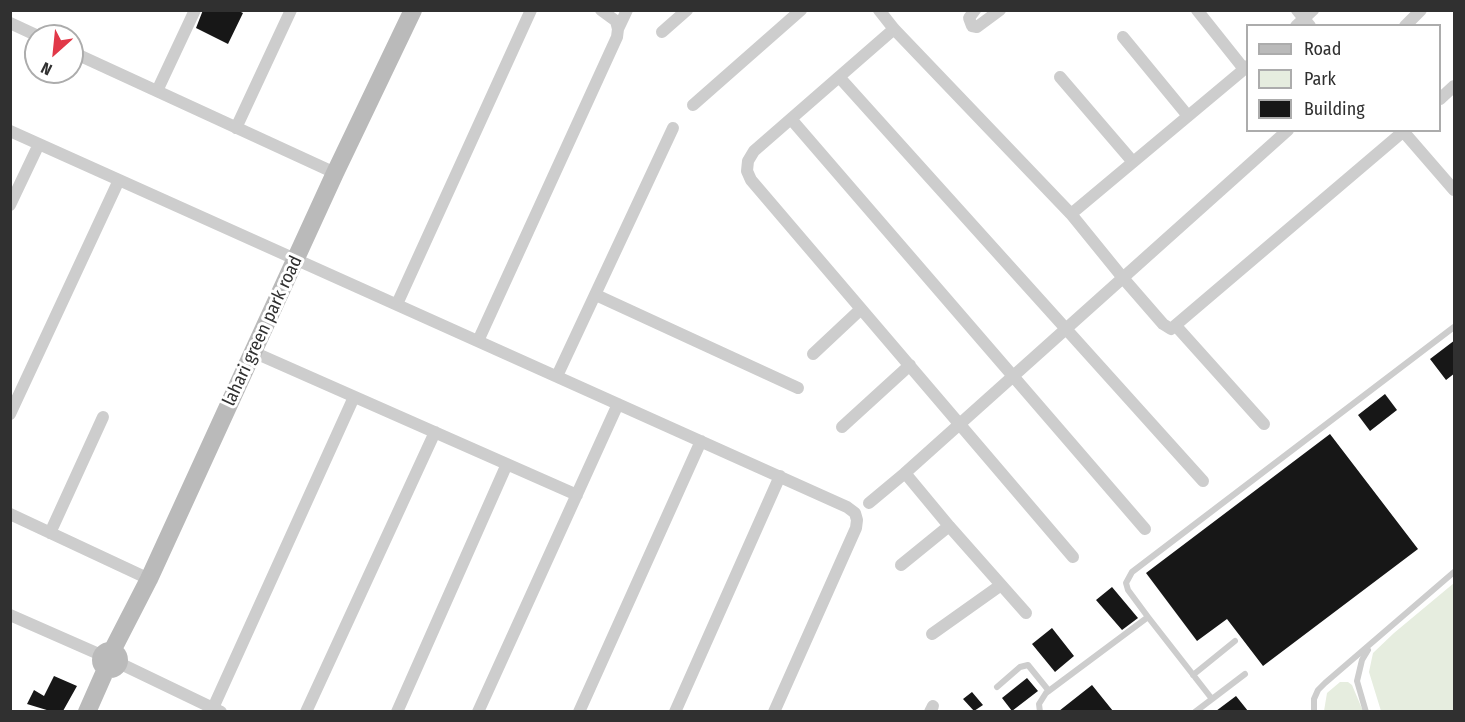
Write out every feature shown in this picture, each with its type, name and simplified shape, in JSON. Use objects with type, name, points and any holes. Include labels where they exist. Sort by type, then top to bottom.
[{"type":"street","points":[[157,92],[195,10]]},
{"type":"street","points":[[236,128],[291,10]]},
{"type":"street","name":"lahari green park road","points":[[87,711],[335,173],[413,10]]},
{"type":"street","points":[[397,304],[531,10]]},
{"type":"street","points":[[601,10],[616,21],[618,29]]},
{"type":"street","points":[[478,341],[617,38],[618,29],[627,10]]},
{"type":"street","points":[[662,32],[687,10]]},
{"type":"street","points":[[693,105],[801,10]]},
{"type":"street","points":[[879,10],[894,29],[1071,214],[1123,278],[1167,327],[1172,329],[1403,132]]},
{"type":"street","points":[[975,10],[969,18],[972,26],[977,27],[1000,10]]},
{"type":"street","points":[[1071,214],[1246,68],[1197,10]]},
{"type":"street","points":[[1407,24],[1421,10]]},
{"type":"street","points":[[10,23],[24,30]]},
{"type":"street","points":[[894,29],[754,152],[748,161],[747,171],[751,180],[1073,557]]},
{"type":"street","points":[[1123,37],[1188,116]]},
{"type":"street","points":[[84,58],[335,173]]},
{"type":"street","points":[[1060,77],[1133,162]]},
{"type":"street","points":[[840,78],[1203,481]]},
{"type":"street","points":[[1441,98],[1455,86]]},
{"type":"street","points":[[791,120],[1144,530]]},
{"type":"street","points":[[557,376],[674,128]]},
{"type":"street","points":[[10,131],[780,476],[847,507],[855,513],[856,528],[774,711]]},
{"type":"street","points":[[868,503],[1286,132]]},
{"type":"street","points":[[1405,132],[1453,185]]},
{"type":"street","points":[[10,205],[39,144]]},
{"type":"street","points":[[10,414],[119,180]]},
{"type":"street","points":[[596,295],[798,388]]},
{"type":"street","points":[[813,354],[861,309]]},
{"type":"street","points":[[1176,326],[1264,424]]},
{"type":"street","points":[[253,352],[577,495]]},
{"type":"street","points":[[842,427],[910,365]]},
{"type":"street","points":[[11,617],[110,659],[217,710],[354,396]]},
{"type":"street","points":[[478,711],[618,404]]},
{"type":"street","points":[[50,533],[103,417]]},
{"type":"street","points":[[306,711],[435,432]]},
{"type":"street","points":[[579,711],[701,441]]},
{"type":"street","points":[[397,711],[507,464]]},
{"type":"street","points":[[904,473],[1026,613]]},
{"type":"street","points":[[675,711],[780,476]]},
{"type":"street","points":[[10,514],[149,579]]},
{"type":"street","points":[[901,565],[949,526]]},
{"type":"street","points":[[932,634],[1001,585]]},
{"type":"lane","points":[[1212,699],[1128,590],[1126,583],[1132,572],[1455,327]]},
{"type":"lane","points":[[1314,711],[1314,699],[1318,690],[1455,572]]},
{"type":"lane","points":[[1040,711],[1039,704],[1042,697],[1148,618]]},
{"type":"lane","points":[[1193,675],[1235,641]]},
{"type":"lane","points":[[1365,711],[1357,681],[1362,660],[1370,646]]},
{"type":"lane","points":[[997,687],[1020,667],[1028,665],[1049,691]]},
{"type":"lane","points":[[1195,711],[1245,675]]},
{"type":"green space","points":[[1454,583],[1454,711],[1381,711],[1369,672],[1373,653]]},
{"type":"green space","points":[[1340,682],[1348,682],[1352,685],[1363,711],[1324,711],[1327,693]]},
{"type":"building","points":[[203,10],[237,10],[243,13],[228,44],[196,28]]},
{"type":"building","points":[[1455,340],[1455,373],[1446,380],[1430,359]]},
{"type":"building","points":[[1385,394],[1397,410],[1370,431],[1358,415]]},
{"type":"building","points":[[1330,434],[1418,549],[1263,666],[1227,619],[1197,641],[1146,573]]},
{"type":"building","points":[[1112,587],[1138,618],[1122,630],[1096,600]]},
{"type":"building","points":[[1052,628],[1074,656],[1055,672],[1032,644]]},
{"type":"building","points":[[54,676],[77,686],[63,711],[50,711],[27,704],[34,690],[44,696]]},
{"type":"building","points":[[1027,678],[1038,691],[1012,711],[1002,698]]},
{"type":"building","points":[[1092,685],[1113,711],[1059,711]]},
{"type":"building","points":[[972,692],[983,705],[974,711],[963,699]]},
{"type":"building","points":[[1236,696],[1248,711],[1216,711]]}]
